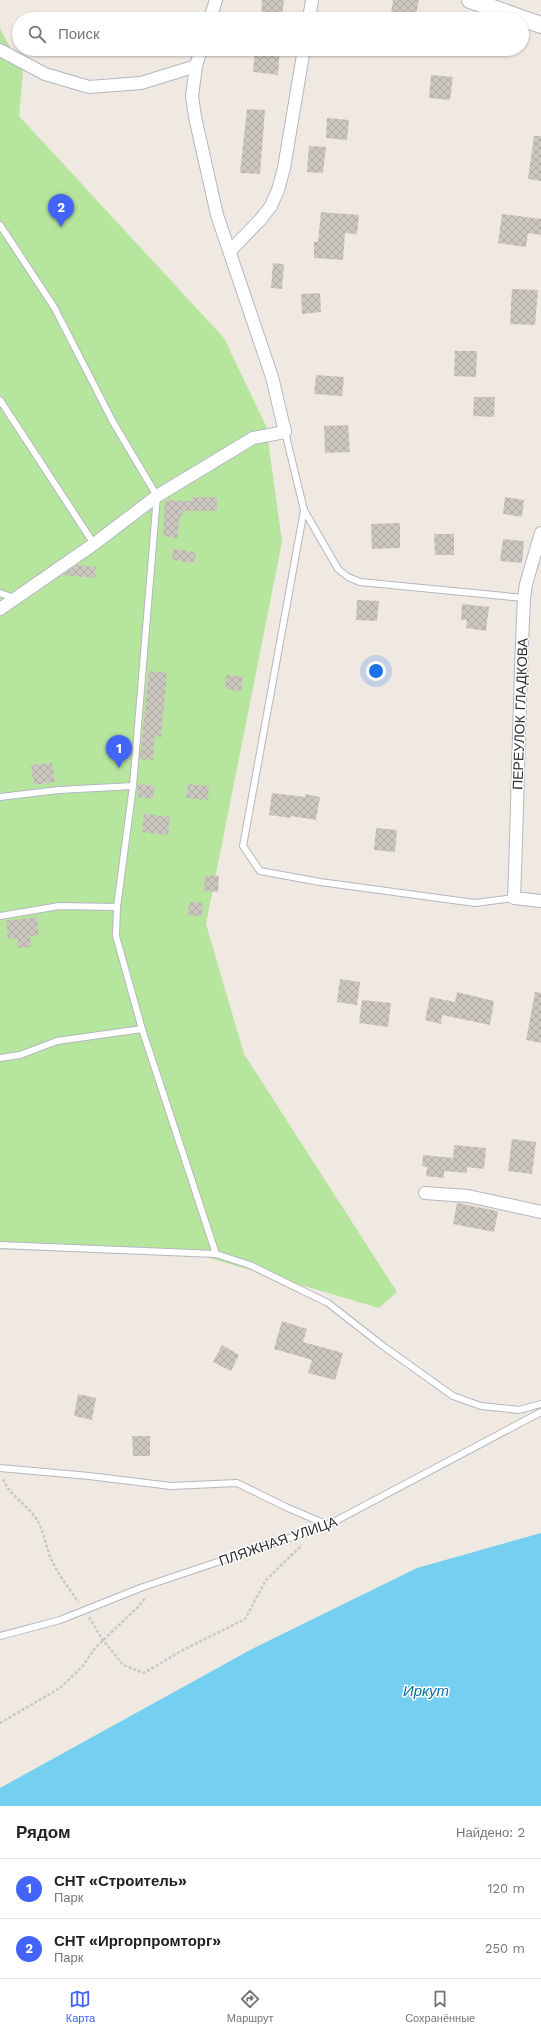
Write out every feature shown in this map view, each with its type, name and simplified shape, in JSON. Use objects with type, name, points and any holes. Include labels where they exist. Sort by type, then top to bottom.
[{"type":"street","points":[[212,12],[216,0]]},
{"type":"street","points":[[310,12],[312,0]]},
{"type":"street","points":[[470,0],[504,12]]},
{"type":"street","points":[[529,21],[541,25]]},
{"type":"street","points":[[0,50],[45,74],[89,87],[141,83],[196,66]]},
{"type":"street","points":[[0,609],[94,544],[157,496],[253,438],[285,432],[272,377],[217,215],[195,117],[192,96],[199,56]]},
{"type":"street","points":[[230,251],[260,220],[271,206],[278,190],[284,168],[303,56]]},
{"type":"street","name":"ПЕРЕУЛОК ГЛАДКОВА","points":[[514,898],[524,598],[526,584],[541,533]]},
{"type":"street","points":[[514,898],[541,901]]},
{"type":"street","points":[[425,1193],[468,1196],[541,1212]]},
{"type":"lane","points":[[0,226],[54,307],[113,422],[157,496],[133,786],[117,907],[116,936],[142,1029],[216,1254]]},
{"type":"lane","points":[[0,400],[94,544]]},
{"type":"lane","points":[[285,432],[304,510],[338,569],[348,577],[360,582],[524,598]]},
{"type":"lane","points":[[304,510],[243,846],[260,871],[320,882],[475,903],[514,898]]},
{"type":"lane","points":[[0,593],[14,598]]},
{"type":"lane","points":[[0,798],[59,790],[133,786]]},
{"type":"lane","points":[[0,916],[59,906],[117,907]]},
{"type":"lane","points":[[0,1058],[20,1055],[57,1042],[142,1029]]},
{"type":"lane","points":[[0,1245],[216,1254],[250,1265],[328,1303],[383,1346],[453,1396],[481,1406],[519,1410],[541,1404]]},
{"type":"lane","name":"ПЛЯЖНАЯ УЛИЦА","points":[[1,1635],[60,1620],[157,1582],[328,1525],[541,1412]]},
{"type":"lane","points":[[0,1468],[89,1476],[171,1486],[238,1482],[288,1508],[328,1525]]},
{"type":"path","points":[[2,1476],[6,1486],[34,1516],[43,1531],[46,1548],[53,1563],[85,1610],[103,1640],[123,1665],[144,1673],[181,1651],[245,1619],[266,1580],[307,1541]]},
{"type":"path","points":[[0,1723],[60,1688],[103,1640],[139,1606],[157,1582]]},
{"type":"green space","points":[[0,28],[12,51],[12,56],[15,56],[23,72],[19,116],[224,338],[266,426],[282,542],[206,924],[244,1054],[397,1292],[379,1308],[206,1257],[0,1249]]},
{"type":"water","name":"Иркут","points":[[541,1533],[541,1806],[0,1806],[0,1788],[252,1649],[417,1568]]},
{"type":"building","points":[[262,0],[284,0],[283,12],[261,12]]},
{"type":"building","points":[[393,0],[419,0],[416,12],[391,12]]},
{"type":"building","points":[[254,56],[279,56],[278,75],[253,72]]},
{"type":"building","points":[[431,75],[453,77],[450,100],[429,98]]},
{"type":"building","points":[[247,109],[265,110],[260,174],[240,173]]},
{"type":"building","points":[[327,118],[349,120],[347,140],[326,138]]},
{"type":"building","points":[[534,136],[541,136],[541,181],[528,179]]},
{"type":"building","points":[[309,146],[326,147],[323,173],[307,172]]},
{"type":"building","points":[[321,212],[359,215],[357,234],[345,233],[343,260],[314,258],[314,242],[318,242]]},
{"type":"building","points":[[502,214],[541,219],[541,235],[528,233],[526,247],[498,243]]},
{"type":"building","points":[[273,263],[284,264],[282,289],[271,288]]},
{"type":"building","points":[[512,289],[538,290],[535,325],[510,324]]},
{"type":"building","points":[[320,293],[321,312],[302,314],[301,294]]},
{"type":"building","points":[[455,351],[477,351],[476,377],[454,376]]},
{"type":"building","points":[[316,375],[344,377],[342,396],[314,394]]},
{"type":"building","points":[[474,397],[495,397],[494,417],[473,416]]},
{"type":"building","points":[[348,425],[350,452],[325,453],[324,426]]},
{"type":"building","points":[[193,497],[217,497],[217,511],[183,511],[183,516],[180,516],[177,538],[163,536],[165,500],[193,501]]},
{"type":"building","points":[[505,497],[524,500],[522,517],[503,514]]},
{"type":"building","points":[[400,523],[400,548],[372,549],[371,524]]},
{"type":"building","points":[[434,534],[454,534],[454,555],[435,555]]},
{"type":"building","points":[[503,539],[524,541],[522,563],[500,561]]},
{"type":"building","points":[[173,549],[196,552],[194,563],[172,560]]},
{"type":"building","points":[[77,565],[96,567],[95,578],[63,575]]},
{"type":"building","points":[[357,600],[379,601],[377,621],[356,620]]},
{"type":"building","points":[[462,604],[489,607],[486,631],[466,628],[467,620],[461,620]]},
{"type":"building","points":[[149,671],[167,673],[161,737],[155,736],[153,760],[140,759]]},
{"type":"building","points":[[226,675],[243,677],[241,691],[225,689]]},
{"type":"building","points":[[52,763],[55,782],[34,785],[31,765]]},
{"type":"building","points":[[138,784],[155,786],[153,799],[137,797]]},
{"type":"building","points":[[188,784],[209,786],[208,800],[186,798]]},
{"type":"building","points":[[272,793],[305,797],[305,794],[320,797],[316,820],[291,816],[291,818],[269,815]]},
{"type":"building","points":[[144,814],[170,817],[168,835],[142,832]]},
{"type":"building","points":[[376,828],[397,830],[395,852],[374,850]]},
{"type":"building","points":[[205,875],[219,876],[218,892],[204,891]]},
{"type":"building","points":[[189,902],[203,903],[202,916],[188,915]]},
{"type":"building","points":[[37,917],[39,935],[30,936],[31,947],[18,948],[17,938],[8,939],[6,921]]},
{"type":"building","points":[[340,979],[360,982],[357,1005],[337,1002]]},
{"type":"building","points":[[457,992],[494,1001],[490,1025],[442,1015],[441,1024],[425,1020],[430,997],[455,1002]]},
{"type":"building","points":[[535,992],[541,993],[541,1043],[526,1040]]},
{"type":"building","points":[[362,1000],[391,1003],[388,1027],[359,1023]]},
{"type":"building","points":[[512,1139],[536,1142],[532,1174],[508,1171]]},
{"type":"building","points":[[454,1145],[486,1148],[484,1169],[467,1167],[467,1173],[444,1171],[444,1178],[426,1176],[427,1167],[422,1166],[423,1155],[453,1158]]},
{"type":"building","points":[[457,1203],[498,1211],[494,1232],[453,1224]]},
{"type":"building","points":[[282,1321],[307,1329],[303,1342],[343,1353],[335,1380],[308,1373],[312,1360],[274,1349]]},
{"type":"building","points":[[222,1345],[239,1355],[231,1371],[213,1362]]},
{"type":"building","points":[[78,1394],[96,1398],[92,1420],[74,1416]]},
{"type":"building","points":[[132,1436],[150,1436],[150,1456],[133,1456]]},
{"type":"place","name":"СНТ «Иргорпромторг»","points":[[61,227]]},
{"type":"place","name":"СНТ «Строитель»","points":[[119,768]]}]
